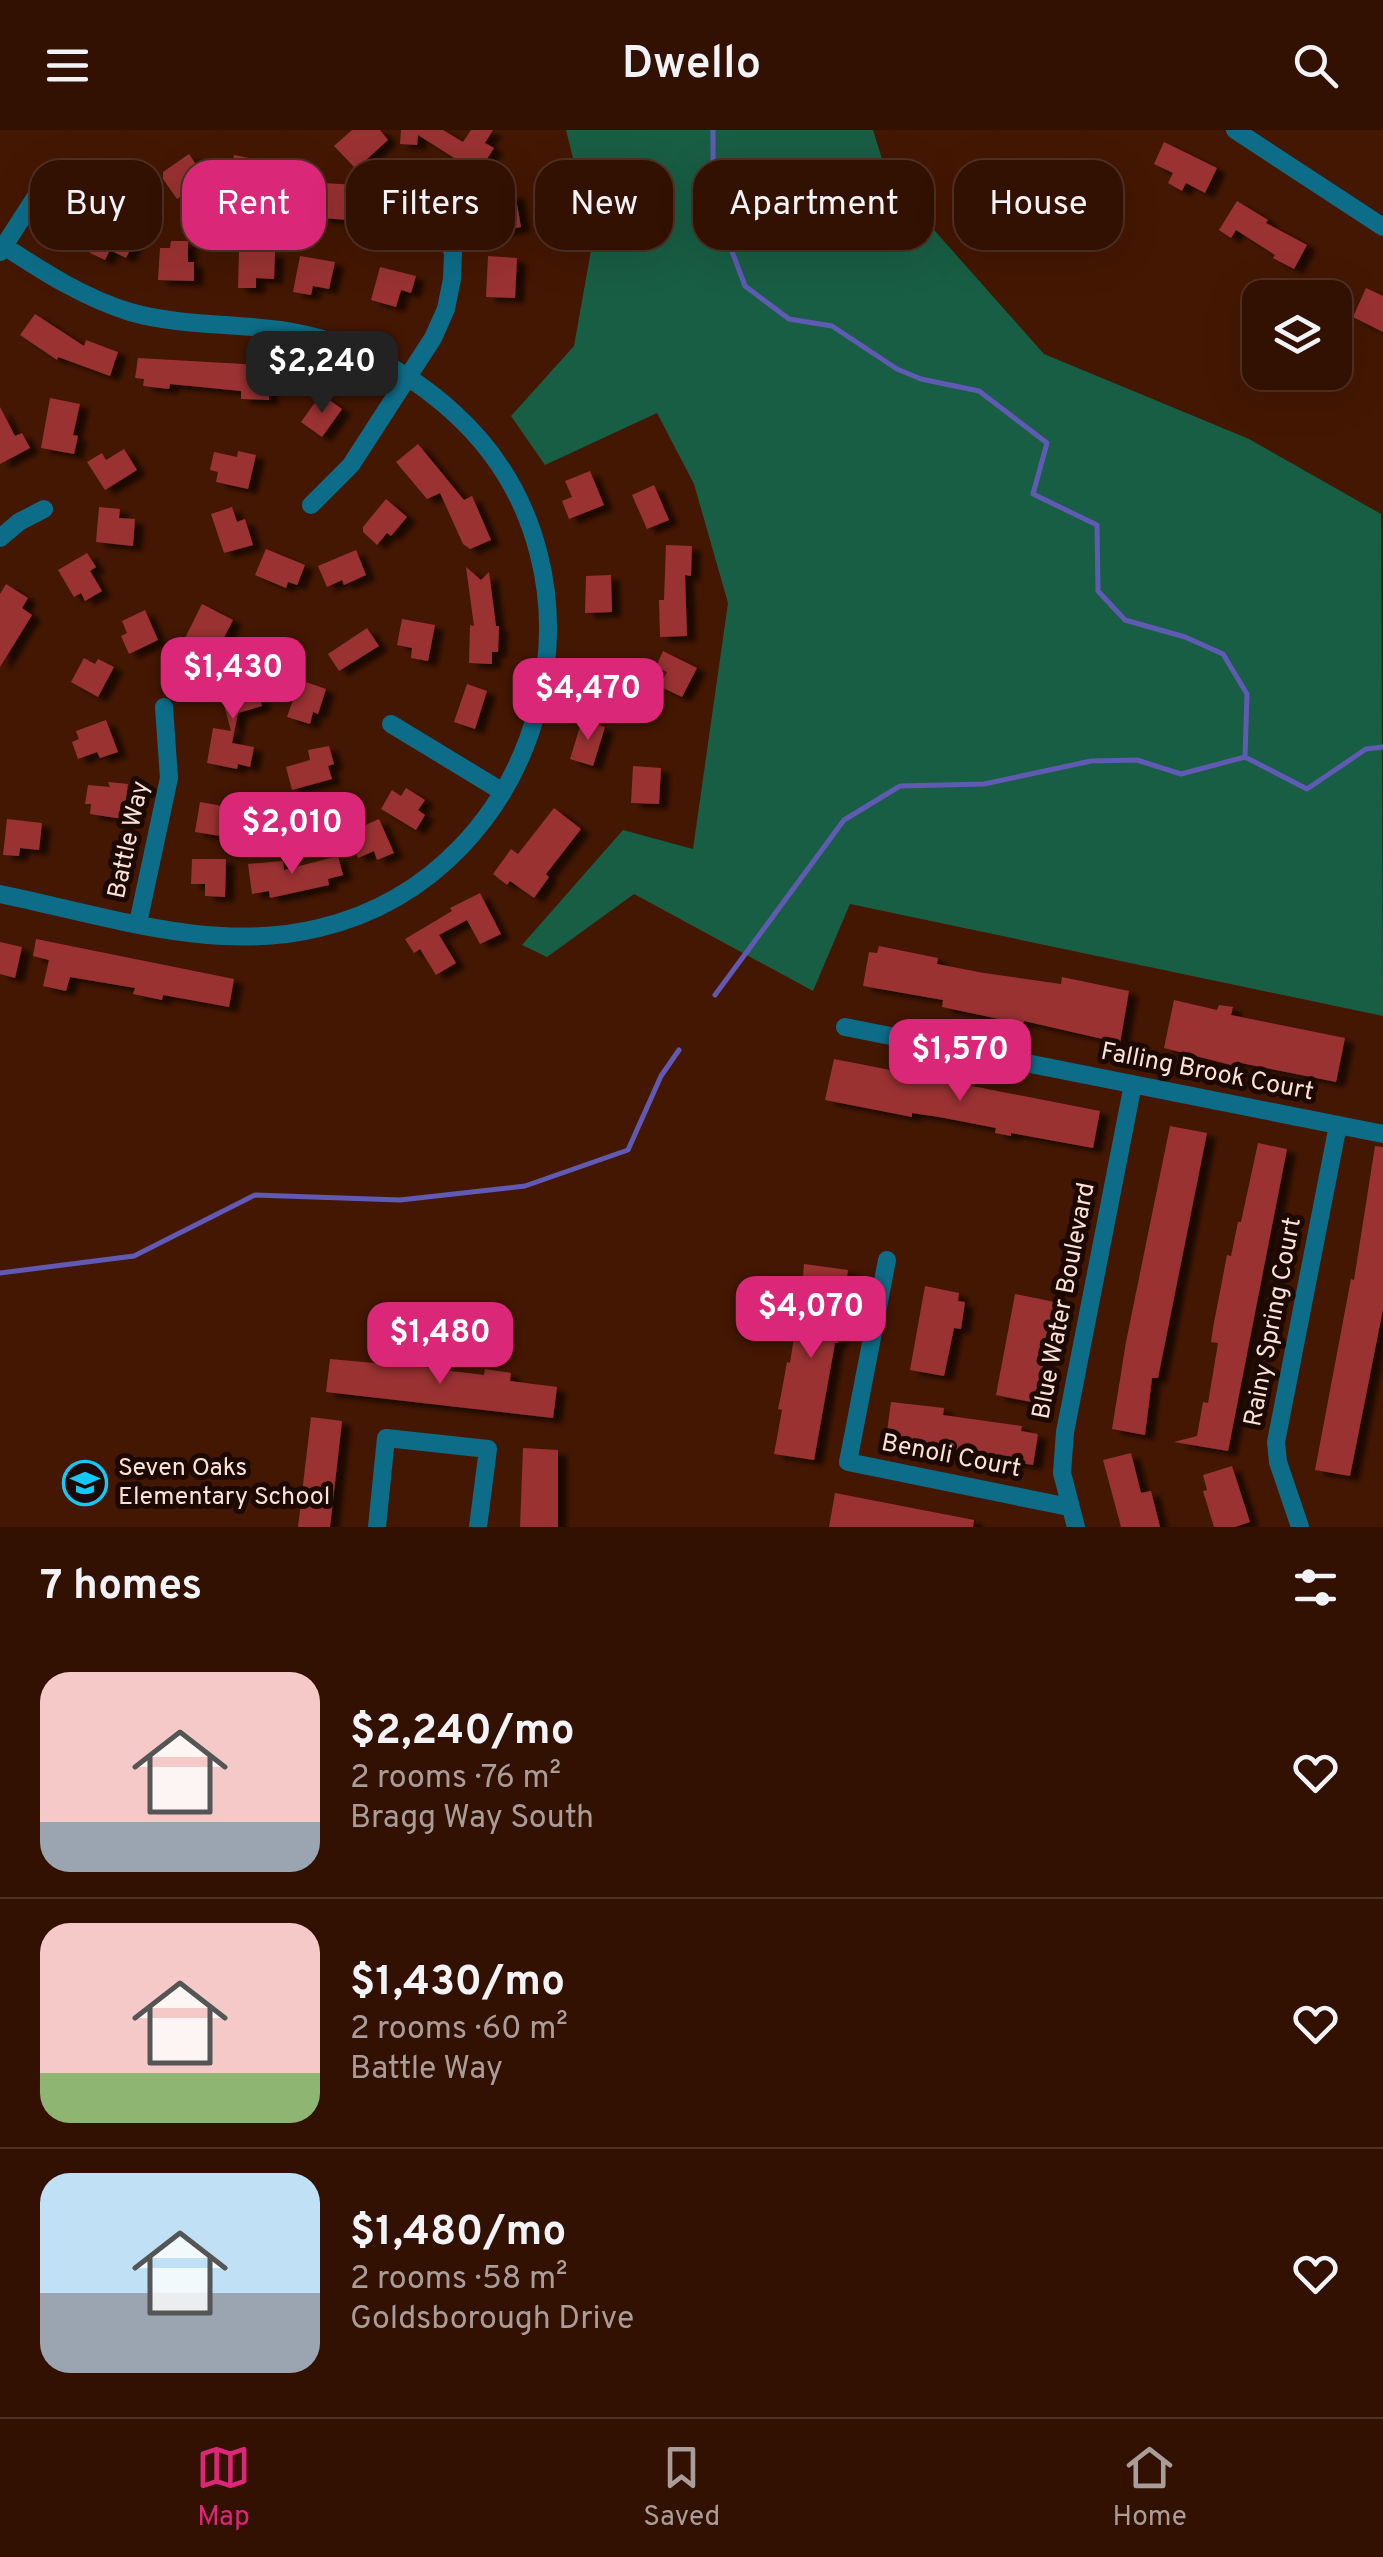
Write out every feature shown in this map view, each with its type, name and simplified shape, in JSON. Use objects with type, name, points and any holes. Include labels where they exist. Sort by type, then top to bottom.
[{"type":"street","points":[[1235,130],[1383,227]]},
{"type":"street","points":[[0,894],[207,936],[290,935],[360,915],[394,898],[441,866],[486,818],[503,792],[532,731],[545,675],[548,624],[540,561],[520,502],[494,457],[458,416],[408,377],[360,351],[322,338],[130,312],[55,280],[2,249],[30,206]]},
{"type":"street","points":[[311,504],[351,465],[433,338],[446,309],[452,250]]},
{"type":"street","points":[[0,538],[18,522],[44,509]]},
{"type":"street","name":"Battle Way","points":[[138,923],[170,778],[164,707]]},
{"type":"street","points":[[392,724],[503,792]]},
{"type":"street","name":"Falling Brook Court","points":[[845,1027],[1383,1134]]},
{"type":"street","name":"Blue Water Boulevard","points":[[1076,1527],[1062,1473],[1065,1432],[1132,1084]]},
{"type":"street","name":"Rainy Spring Court","points":[[1300,1527],[1278,1462],[1276,1442],[1338,1125]]},
{"type":"street","name":"Benoli Court","points":[[888,1260],[848,1462],[1069,1506]]},
{"type":"street","points":[[377,1527],[386,1438],[488,1449],[478,1527]]},
{"type":"green space","points":[[566,130],[873,130],[882,160],[693,160],[693,250],[934,250],[934,230],[1044,354],[1249,439],[1381,514],[1383,1016],[850,904],[813,991],[634,894],[547,957],[522,945],[623,830],[693,849],[728,603],[694,484],[657,413],[545,465],[511,416],[574,346],[591,250],[673,250],[673,160],[573,160]]},
{"type":"building","points":[[352,130],[380,130],[388,140],[366,160],[347,160],[334,146]]},
{"type":"building","points":[[401,130],[443,130],[463,142],[471,130],[493,130],[485,143],[494,148],[486,160],[457,160],[418,135],[417,145],[400,144]]},
{"type":"building","points":[[1164,142],[1217,168],[1205,193],[1186,183],[1182,191],[1168,183],[1173,173],[1154,164]]},
{"type":"building","points":[[189,154],[193,160],[182,160],[182,196],[177,199],[163,179],[163,172]]},
{"type":"building","points":[[234,155],[259,160],[233,160]]},
{"type":"building","points":[[326,183],[346,184],[346,220],[326,218]]},
{"type":"building","points":[[515,193],[521,227],[515,228]]},
{"type":"building","points":[[1237,201],[1268,220],[1266,223],[1307,245],[1294,269],[1236,230],[1231,238],[1219,230]]},
{"type":"building","points":[[171,241],[182,241],[182,250],[188,250],[188,262],[194,262],[194,281],[158,280],[160,250],[170,248]]},
{"type":"building","points":[[91,250],[110,250],[105,260],[90,253]]},
{"type":"building","points":[[110,250],[130,250],[126,258]]},
{"type":"building","points":[[239,251],[275,252],[274,279],[256,278],[256,288],[238,288]]},
{"type":"building","points":[[300,256],[335,262],[329,289],[313,286],[311,295],[293,292]]},
{"type":"building","points":[[488,256],[517,258],[515,298],[486,297]]},
{"type":"building","points":[[380,267],[416,276],[411,293],[401,290],[396,307],[371,300]]},
{"type":"building","points":[[1366,288],[1383,296],[1383,332],[1353,317]]},
{"type":"building","points":[[35,314],[84,346],[86,340],[118,352],[110,376],[58,357],[57,360],[20,335]]},
{"type":"building","points":[[138,358],[280,366],[280,388],[269,387],[269,400],[241,399],[241,391],[170,384],[169,389],[143,386],[144,379],[135,378]]},
{"type":"building","points":[[321,394],[342,409],[322,437],[301,422]]},
{"type":"building","points":[[50,398],[80,404],[73,435],[78,436],[74,454],[41,448]]},
{"type":"building","points":[[0,407],[15,436],[22,433],[30,448],[0,464]]},
{"type":"building","points":[[418,444],[464,500],[472,496],[491,540],[470,549],[463,544],[440,493],[427,499],[396,462]]},
{"type":"building","points":[[124,449],[137,470],[105,490],[87,462],[102,453],[106,460]]},
{"type":"building","points":[[238,451],[256,455],[248,489],[216,482],[218,472],[210,470],[214,452],[237,457]]},
{"type":"building","points":[[590,471],[604,505],[569,519],[562,501],[572,497],[565,481]]},
{"type":"building","points":[[654,485],[669,520],[647,529],[632,495]]},
{"type":"building","points":[[386,499],[407,517],[377,545],[363,532],[363,527]]},
{"type":"building","points":[[99,507],[120,509],[119,518],[135,519],[133,546],[96,542]]},
{"type":"building","points":[[232,507],[237,522],[245,519],[253,545],[224,553],[211,514]]},
{"type":"building","points":[[666,545],[692,546],[691,576],[685,575],[687,636],[660,637],[659,600],[664,600]]},
{"type":"building","points":[[266,549],[305,565],[297,585],[288,582],[286,588],[255,575]]},
{"type":"building","points":[[356,550],[366,575],[344,585],[342,580],[327,587],[318,566]]},
{"type":"building","points":[[87,553],[96,567],[90,571],[102,591],[85,601],[81,593],[74,597],[58,570]]},
{"type":"building","points":[[466,567],[481,580],[489,572],[499,626],[498,652],[492,652],[492,664],[469,663],[470,625],[474,626]]},
{"type":"building","points":[[611,575],[612,612],[585,613],[586,576]]},
{"type":"building","points":[[6,584],[28,598],[22,608],[32,615],[0,667],[0,594]]},
{"type":"building","points":[[202,604],[233,620],[211,663],[180,648]]},
{"type":"building","points":[[145,610],[158,640],[129,654],[121,636],[127,633],[122,621]]},
{"type":"building","points":[[402,619],[435,625],[428,661],[411,658],[412,648],[397,645]]},
{"type":"building","points":[[367,628],[379,646],[339,671],[328,654]]},
{"type":"building","points":[[663,651],[697,668],[682,697],[659,686],[667,672],[656,667]]},
{"type":"building","points":[[84,658],[95,664],[98,659],[114,667],[98,697],[71,682]]},
{"type":"building","points":[[584,661],[611,664],[608,700],[581,698]]},
{"type":"building","points":[[237,670],[241,685],[255,681],[262,706],[238,713],[232,743],[254,747],[250,767],[238,764],[237,769],[207,763],[213,728],[231,731],[216,675]]},
{"type":"building","points":[[300,680],[326,689],[318,714],[313,712],[310,724],[287,717]]},
{"type":"building","points":[[467,684],[487,691],[475,729],[454,722]]},
{"type":"building","points":[[106,720],[118,752],[100,758],[97,752],[78,759],[72,742],[79,739],[76,731]]},
{"type":"building","points":[[582,720],[605,727],[593,766],[570,759]]},
{"type":"building","points":[[329,746],[334,764],[328,766],[332,779],[292,790],[286,767],[310,760],[308,750]]},
{"type":"building","points":[[633,766],[661,768],[659,804],[631,803]]},
{"type":"building","points":[[108,782],[128,784],[123,819],[90,814],[91,804],[85,804],[88,785],[110,787]]},
{"type":"building","points":[[406,788],[425,800],[418,810],[425,815],[416,830],[381,809],[392,790],[401,796]]},
{"type":"building","points":[[200,802],[228,807],[227,837],[195,832]]},
{"type":"building","points":[[554,808],[581,829],[546,874],[549,877],[534,898],[493,874],[511,849],[518,854]]},
{"type":"building","points":[[7,819],[42,823],[39,850],[20,848],[19,856],[3,855]]},
{"type":"building","points":[[379,819],[394,853],[377,860],[374,851],[358,858],[347,833]]},
{"type":"building","points":[[338,856],[343,875],[328,879],[329,885],[270,898],[269,891],[252,894],[248,864],[283,861],[284,870]]},
{"type":"building","points":[[192,859],[226,859],[225,897],[205,896],[205,884],[191,884]]},
{"type":"building","points":[[480,893],[501,934],[480,944],[467,920],[439,935],[456,963],[436,975],[420,949],[414,953],[405,939]]},
{"type":"building","points":[[36,939],[234,979],[229,1007],[163,995],[162,1000],[133,994],[135,988],[70,977],[66,991],[43,986],[49,960],[33,956]]},
{"type":"building","points":[[0,942],[22,947],[15,978],[0,974]]},
{"type":"building","points":[[879,946],[938,958],[937,964],[984,973],[1061,984],[1062,977],[1129,991],[1120,1043],[942,1007],[943,1000],[863,986],[869,952],[877,953]]},
{"type":"building","points":[[1174,1000],[1217,1010],[1219,1005],[1233,1007],[1231,1015],[1345,1038],[1336,1082],[1236,1062],[1235,1066],[1164,1048]]},
{"type":"building","points":[[834,1059],[1100,1111],[1093,1148],[995,1133],[996,1128],[939,1117],[912,1113],[912,1117],[825,1100]]},
{"type":"building","points":[[1170,1126],[1207,1133],[1158,1378],[1152,1378],[1145,1435],[1112,1429]]},
{"type":"building","points":[[1258,1143],[1287,1149],[1228,1451],[1174,1442],[1197,1436],[1203,1402],[1208,1403],[1218,1343],[1211,1342],[1227,1255],[1231,1256],[1241,1222]]},
{"type":"building","points":[[1375,1146],[1383,1147],[1383,1309],[1350,1476],[1315,1470],[1351,1279],[1354,1280]]},
{"type":"building","points":[[804,1264],[848,1270],[838,1343],[814,1460],[774,1454],[787,1362],[790,1363],[796,1324],[799,1325]]},
{"type":"building","points":[[925,1286],[959,1293],[958,1301],[965,1302],[961,1329],[954,1328],[944,1376],[910,1370]]},
{"type":"building","points":[[1015,1294],[1055,1302],[1036,1403],[996,1395]]},
{"type":"building","points":[[386,1356],[410,1359],[409,1363],[427,1368],[484,1375],[485,1369],[511,1373],[510,1381],[557,1387],[553,1418],[326,1392],[330,1359],[385,1364]]},
{"type":"building","points":[[891,1402],[944,1408],[943,1415],[1022,1426],[1021,1431],[1038,1434],[1033,1465],[886,1439]]},
{"type":"building","points":[[311,1417],[342,1421],[330,1527],[298,1527]]},
{"type":"building","points":[[523,1448],[558,1450],[558,1527],[520,1527]]},
{"type":"building","points":[[1131,1453],[1141,1493],[1151,1491],[1160,1527],[1121,1527],[1103,1460]]},
{"type":"building","points":[[1232,1466],[1250,1522],[1214,1527],[1203,1491],[1207,1490],[1203,1475]]},
{"type":"building","points":[[835,1493],[974,1520],[973,1527],[829,1527]]},
{"type":"waterway","points":[[713,130],[713,171],[724,230],[745,286],[789,319],[832,326],[897,369],[921,379],[979,391],[1047,443],[1033,494],[1097,525],[1098,591],[1125,620],[1185,637],[1223,654],[1247,694],[1245,757]]},
{"type":"waterway","points":[[715,995],[844,820],[900,786],[984,784],[1091,761],[1137,760],[1181,774],[1245,757],[1307,789],[1366,749],[1383,747]]},
{"type":"waterway","points":[[0,1273],[134,1256],[255,1195],[400,1200],[525,1186],[628,1150],[661,1076],[679,1050]]},
{"type":"place","name":"Seven Oaks Elementary School","points":[[85,1483]]}]
